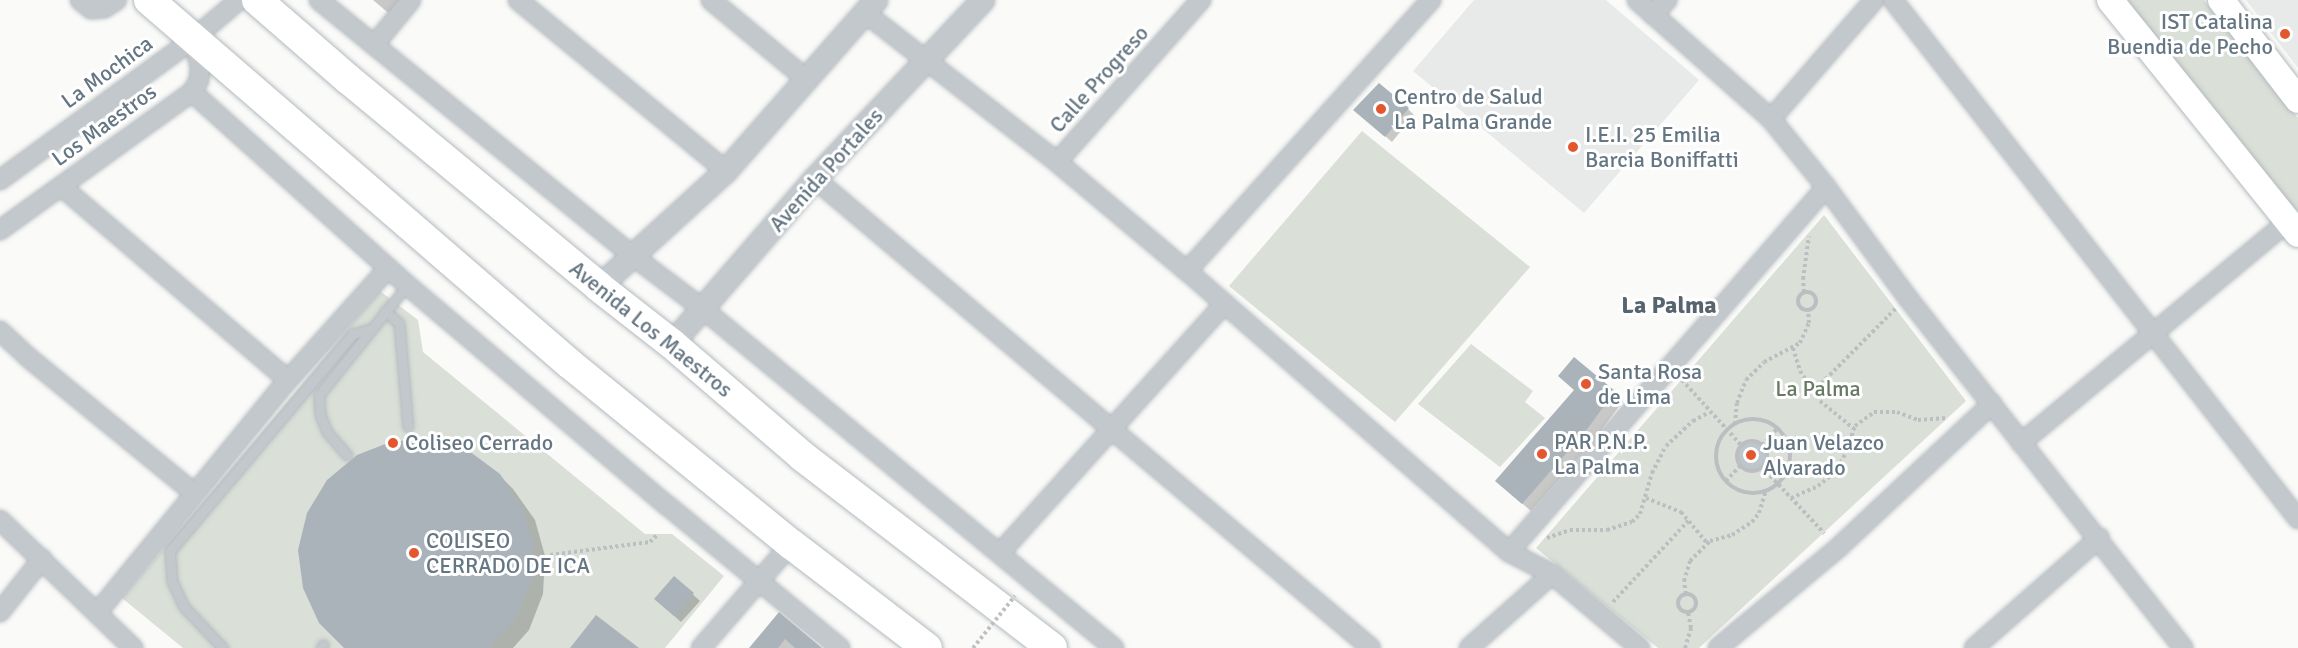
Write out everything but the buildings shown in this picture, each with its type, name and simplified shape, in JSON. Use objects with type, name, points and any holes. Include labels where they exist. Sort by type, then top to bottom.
[{"type":"highway","points":[[149,0],[192,40],[570,364],[791,544],[927,648]]},
{"type":"highway","name":"Avenida Los Maestros","points":[[257,0],[348,79],[598,287],[672,344],[802,456],[1052,648]]},
{"type":"main road","points":[[2110,0],[2293,227]]},
{"type":"main road","points":[[2220,0],[2298,100]]},
{"type":"street","points":[[80,0],[91,9],[104,8],[117,0]]},
{"type":"street","name":"La Mochica","points":[[0,180],[192,40],[239,0]]},
{"type":"street","points":[[319,0],[633,256],[703,309],[1113,648]]},
{"type":"street","points":[[374,45],[411,0]]},
{"type":"street","points":[[518,0],[726,171]]},
{"type":"street","points":[[711,0],[806,79]]},
{"type":"street","name":"Avenida Portales","points":[[672,344],[815,179],[983,0]]},
{"type":"street","name":"Calle Progreso","points":[[1057,162],[1201,0]]},
{"type":"street","points":[[1186,272],[1431,0]]},
{"type":"street","points":[[1637,0],[1770,119],[1826,187],[1907,297],[2021,443],[2099,538],[2182,648]]},
{"type":"street","points":[[1653,15],[1666,0]]},
{"type":"street","points":[[1770,119],[1874,0]]},
{"type":"street","points":[[1893,0],[2298,519]]},
{"type":"street","points":[[598,287],[726,171],[871,6],[928,60],[1057,162],[1509,552],[1552,574],[1640,648]]},
{"type":"street","name":"Los Maestros","points":[[0,230],[192,92],[199,80],[200,66],[192,40]]},
{"type":"street","points":[[192,92],[407,285],[840,648]]},
{"type":"street","points":[[815,179],[1371,648]]},
{"type":"street","points":[[62,187],[288,380]]},
{"type":"street","points":[[1509,552],[1826,187]]},
{"type":"street","points":[[2021,443],[2153,333],[2293,227]]},
{"type":"street","points":[[97,613],[288,380],[388,268]]},
{"type":"street","points":[[1000,553],[1223,305]]},
{"type":"street","points":[[0,331],[29,358],[194,493]]},
{"type":"street","points":[[1718,648],[1838,548],[1992,404]]},
{"type":"street","points":[[0,520],[133,648]]},
{"type":"street","points":[[1974,648],[2099,538]]},
{"type":"street","points":[[701,648],[791,544]]},
{"type":"street","points":[[0,612],[42,559]]},
{"type":"street","points":[[1469,648],[1552,574]]},
{"type":"lane","points":[[347,455],[327,432],[320,415],[319,395],[407,285]]},
{"type":"lane","points":[[385,311],[399,323],[408,427]]},
{"type":"lane","points":[[223,648],[184,607],[172,581],[170,551],[353,334],[371,329]]},
{"type":"path","points":[[1802,241],[1809,232],[1803,279],[1804,292]]},
{"type":"path","points":[[1804,292],[1810,292],[1816,299],[1815,305],[1808,310],[1799,308],[1797,301],[1799,295],[1804,292]]},
{"type":"path","points":[[1888,299],[1902,318]]},
{"type":"path","points":[[1814,392],[1895,308]]},
{"type":"path","points":[[1735,424],[1737,403],[1746,380],[1764,362],[1800,343],[1806,334],[1808,310]]},
{"type":"path","points":[[1793,348],[1800,370],[1814,392],[1830,411],[1853,428]]},
{"type":"path","points":[[1674,389],[1689,371]]},
{"type":"path","points":[[1682,380],[1741,445]]},
{"type":"path","points":[[1791,498],[1818,486],[1834,473],[1846,453],[1853,428],[1874,412],[1886,411],[1918,420],[1947,418]]},
{"type":"path","points":[[1551,530],[1544,539],[1570,530],[1621,528],[1632,522],[1640,514],[1652,473],[1666,446],[1679,432],[1709,412]]},
{"type":"path","points":[[1939,426],[1954,412]]},
{"type":"path","points":[[1751,419],[1763,420],[1777,429],[1788,445],[1790,456],[1788,468],[1777,483],[1766,490],[1749,493],[1726,481],[1716,461],[1717,449],[1726,431],[1735,424],[1751,419]]},
{"type":"path","points":[[1762,445],[1777,429]]},
{"type":"path","points":[[1740,466],[1753,471],[1762,467],[1767,459],[1762,445],[1753,441],[1741,445]]},
{"type":"path","points":[[1740,466],[1737,456],[1741,445]]},
{"type":"path","points":[[1726,481],[1740,466]]},
{"type":"path","points":[[1762,467],[1824,533]]},
{"type":"path","points":[[1686,594],[1684,581],[1690,561],[1707,543],[1732,535],[1752,522],[1760,513],[1766,490]]},
{"type":"path","points":[[1646,498],[1671,506],[1689,520],[1707,543]]},
{"type":"path","points":[[1608,607],[1689,520]]},
{"type":"path","points":[[1815,540],[1832,525]]},
{"type":"path","points":[[550,555],[650,542],[658,534]]},
{"type":"path","points":[[1686,594],[1693,596],[1697,604],[1695,609],[1688,612],[1682,610],[1678,605],[1680,598],[1686,594]]},
{"type":"path","points":[[973,648],[1015,596]]},
{"type":"path","points":[[1686,648],[1691,628],[1688,612]]},
{"type":"shaded area","name":"I.E.I. 25 Emilia Barcia Boniffatti","points":[[1474,0],[1606,0],[1699,80],[1584,213],[1413,71]]},
{"type":"shaded area","name":"IST Catalina Buendia de Pecho","points":[[2246,0],[2298,0],[2298,68]]},
{"type":"shaded area","points":[[1752,442],[1762,446],[1766,456],[1762,466],[1752,470],[1742,466],[1738,456],[1742,446]]},
{"type":"green space","points":[[2124,0],[2204,0],[2298,118],[2298,210],[2293,214]]},
{"type":"green space","points":[[1362,131],[1530,267],[1395,422],[1229,286]]},
{"type":"green space","name":"La Palma","points":[[1824,215],[1966,401],[1699,648],[1658,648],[1536,548]]},
{"type":"green space","name":"Coliseo Cerrado","points":[[380,291],[418,320],[423,352],[645,534],[672,534],[724,576],[665,648],[183,648],[122,598]]},
{"type":"green space","points":[[1471,344],[1533,391],[1525,402],[1545,418],[1500,467],[1418,404]]},
{"type":"place","name":"IST Catalina Buendia de Pecho","points":[[2285,34]]},
{"type":"place","name":"Centro de Salud La Palma Grande","points":[[1381,109]]},
{"type":"place","name":"I.E.I. 25 Emilia Barcia Boniffatti","points":[[1573,147]]},
{"type":"place","name":"Santa Rosa de Lima","points":[[1586,384]]},
{"type":"place","name":"Coliseo Cerrado","points":[[393,443]]},
{"type":"place","name":"PAR P.N.P. La Palma","points":[[1542,454]]},
{"type":"place","name":"Juan Velazco Alvarado","points":[[1751,455]]},
{"type":"place","name":"COLISEO CERRADO DE ICA","points":[[414,553]]},
{"type":"district","name":"La Palma","points":[[1669,306]]}]
